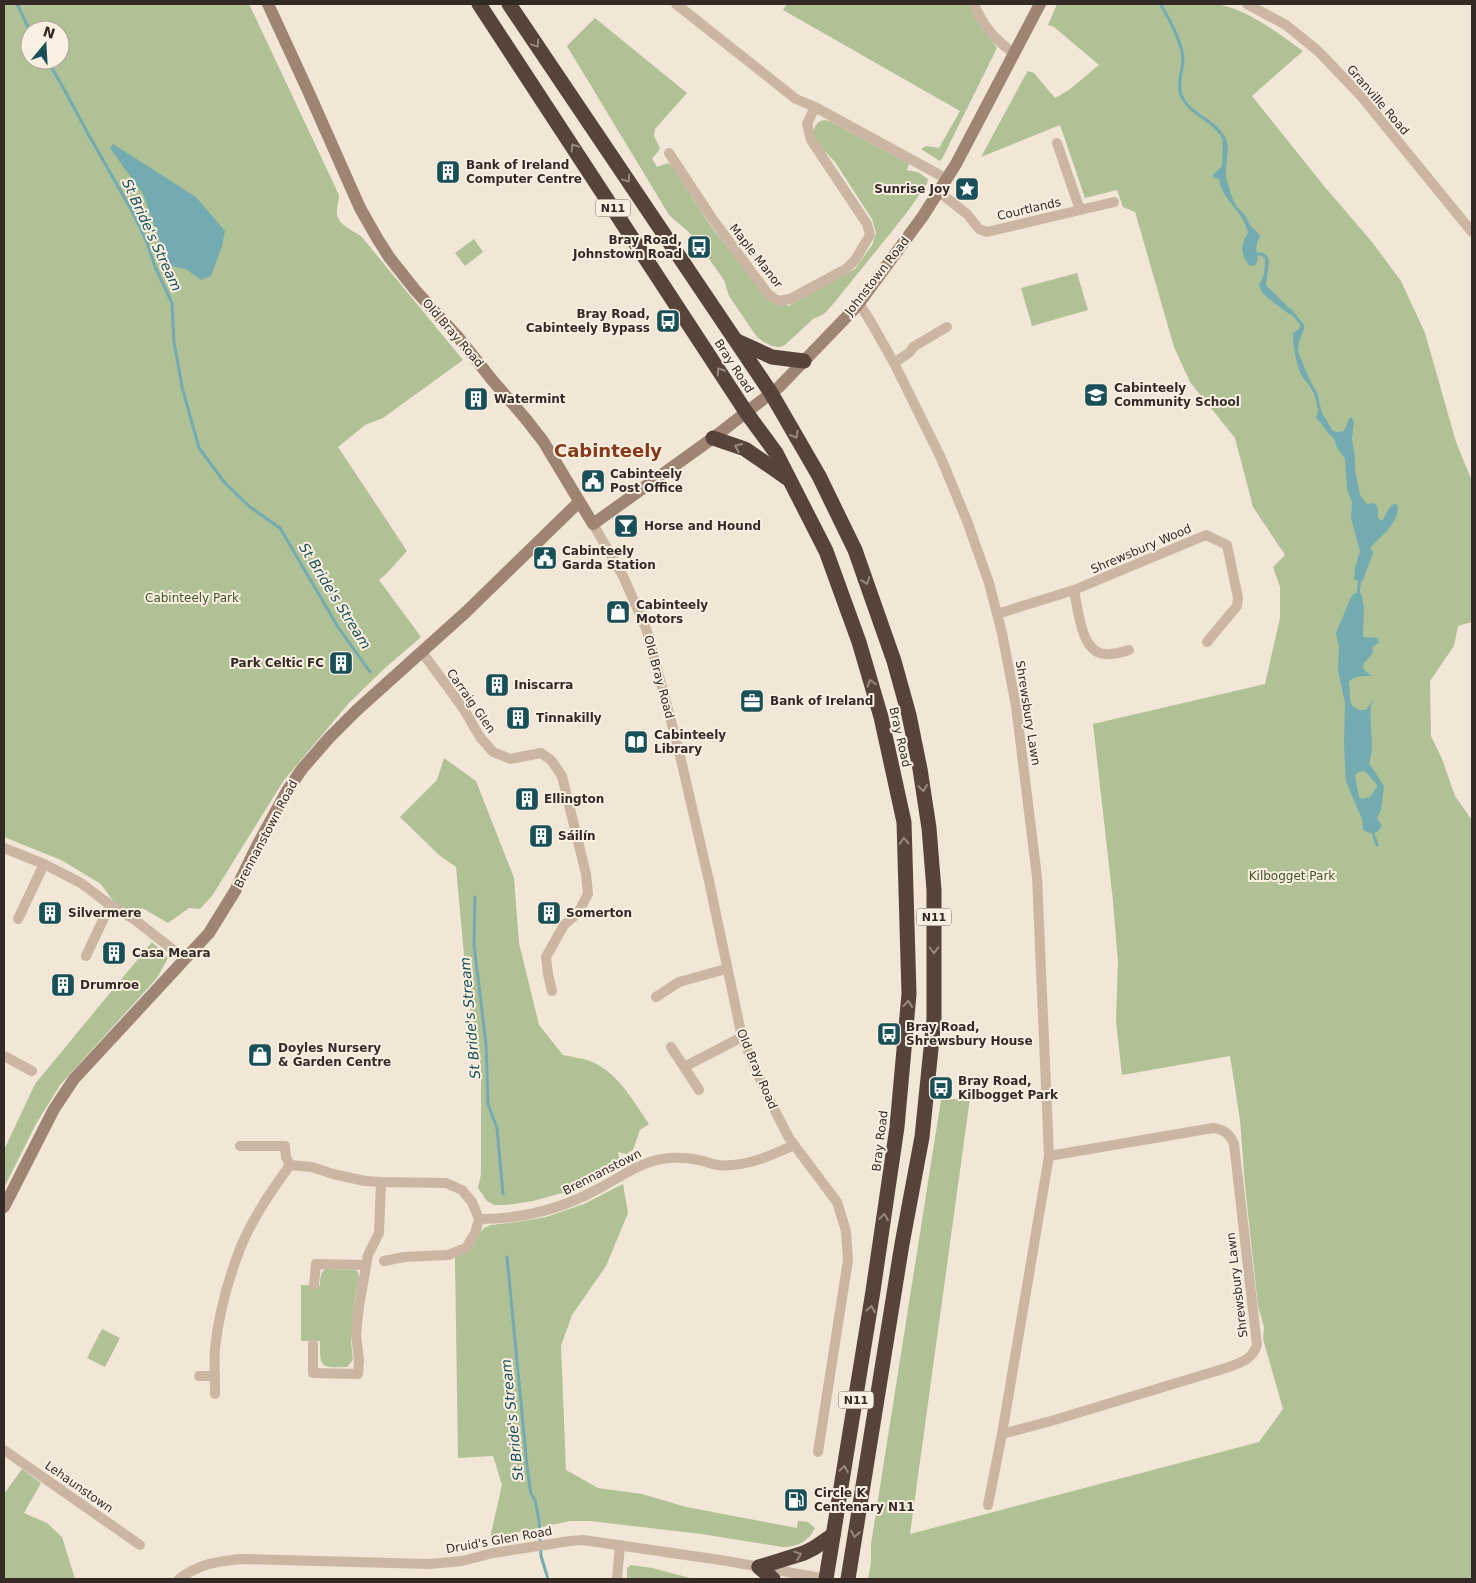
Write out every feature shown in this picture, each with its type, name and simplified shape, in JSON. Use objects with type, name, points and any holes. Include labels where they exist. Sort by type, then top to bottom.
[{"type":"highway","name":"Bray Road","points":[[479,4],[746,412],[776,453],[826,551],[859,642],[881,717],[904,822],[909,994],[897,1127],[874,1291],[826,1579]]},
{"type":"highway","name":"Bray Road","points":[[509,4],[771,393],[819,476],[855,550],[894,661],[909,715],[929,828],[934,890],[934,1019],[922,1137],[902,1244],[848,1579]]},
{"type":"highway","points":[[735,340],[772,358],[804,361]]},
{"type":"highway","points":[[713,438],[745,449],[790,480]]},
{"type":"highway","points":[[759,1567],[804,1553],[833,1535]]},
{"type":"highway","points":[[759,1567],[773,1579]]},
{"type":"street","name":"Old Bray Road","points":[[268,4],[360,208],[376,238],[388,257],[416,291],[458,337],[544,441],[623,576],[647,631],[680,756],[742,1037],[768,1097],[794,1145],[837,1202],[846,1231],[848,1260],[818,1452]]},
{"type":"street","points":[[676,4],[796,99],[947,179]]},
{"type":"street","points":[[974,4],[981,21],[1004,46],[1015,54]]},
{"type":"street","name":"Johnstown Road","points":[[593,524],[713,438],[771,393],[859,303],[923,216],[947,179],[1040,4]]},
{"type":"street","name":"Granville Road","points":[[1248,4],[1286,26],[1318,51],[1361,96],[1472,232]]},
{"type":"street","name":"Maple Manor","points":[[670,154],[714,221],[768,294],[778,301],[790,299],[846,269],[855,260],[870,235],[868,224],[811,140],[807,124],[815,108]]},
{"type":"street","name":"Courtlands","points":[[1057,143],[1080,210]]},
{"type":"street","name":"Courtlands","points":[[939,192],[967,214],[979,229],[987,232],[1114,202]]},
{"type":"street","name":"Shrewsbury Lawn","points":[[859,303],[894,363],[941,458],[967,521],[989,583],[1016,706],[1037,877],[1049,1156],[988,1506]]},
{"type":"street","points":[[894,363],[910,352],[913,347],[947,327]]},
{"type":"street","name":"Brennanstown Road","points":[[4,1207],[54,1108],[74,1079],[210,933],[278,806],[302,769],[334,732],[478,601],[579,502]]},
{"type":"street","name":"Shrewsbury Wood","points":[[997,614],[1074,590],[1206,534],[1227,545],[1238,598],[1237,606],[1207,642]]},
{"type":"street","points":[[1074,590],[1084,635],[1090,647],[1098,653],[1107,655],[1129,650]]},
{"type":"street","name":"Carraig Glen","points":[[422,652],[463,708],[480,737],[493,752],[510,759],[541,753],[551,760],[562,776],[586,874],[588,894],[578,913],[564,925],[546,957],[552,991]]},
{"type":"street","points":[[4,848],[44,864],[81,883],[185,959]]},
{"type":"street","points":[[18,919],[44,864]]},
{"type":"street","points":[[86,956],[110,906]]},
{"type":"street","points":[[656,996],[678,982],[726,969]]},
{"type":"street","points":[[684,1067],[742,1037]]},
{"type":"street","points":[[671,1046],[699,1090]]},
{"type":"street","points":[[4,1056],[32,1071]]},
{"type":"street","name":"Shrewsbury Lawn","points":[[1002,1434],[1226,1368],[1251,1356],[1257,1345],[1234,1144],[1228,1133],[1213,1128],[1049,1156]]},
{"type":"street","name":"Brennanstown","points":[[479,1219],[500,1219],[532,1215],[566,1204],[650,1162],[673,1158],[698,1160],[718,1165],[737,1165],[757,1160],[794,1145]]},
{"type":"street","points":[[240,1146],[285,1146],[286,1157],[290,1165]]},
{"type":"street","points":[[290,1165],[312,1167],[365,1181],[446,1182],[462,1190],[472,1202],[479,1219],[475,1233],[466,1248],[448,1255],[404,1257],[384,1261]]},
{"type":"street","points":[[215,1394],[215,1348],[230,1279],[240,1252],[260,1211],[290,1165]]},
{"type":"street","points":[[313,1344],[313,1374],[358,1374],[359,1360],[356,1335],[359,1306],[368,1255],[379,1233],[382,1182]]},
{"type":"street","points":[[314,1285],[316,1264],[366,1265]]},
{"type":"street","points":[[199,1376],[215,1376]]},
{"type":"street","name":"Lehaunstown","points":[[4,1450],[140,1545]]},
{"type":"street","name":"Druid's Glen Road","points":[[179,1579],[198,1568],[218,1561],[242,1559],[429,1564],[462,1561],[493,1553],[570,1541],[596,1541],[826,1579]]},
{"type":"street","points":[[617,1579],[620,1545]]},
{"type":"green space","name":"Cabinteely Park","points":[[4,4],[249,4],[339,195],[338,219],[361,236],[463,360],[383,418],[365,425],[338,447],[407,551],[379,580],[421,637],[349,703],[284,780],[212,896],[200,909],[189,908],[168,923],[142,908],[127,921],[101,884],[61,860],[4,837]]},
{"type":"green space","points":[[787,4],[969,4],[997,48],[940,161],[921,149],[926,146],[939,148],[960,111],[783,10]]},
{"type":"green space","name":"Kilbogget Park","points":[[1057,4],[1215,4],[1227,6],[1250,16],[1272,29],[1303,51],[1252,96],[1324,186],[1372,242],[1401,281],[1425,333],[1456,442],[1472,481],[1472,622],[1458,626],[1454,646],[1430,681],[1431,736],[1442,759],[1455,796],[1472,820],[1472,1579],[868,1579],[871,1563],[871,1544],[941,1100],[970,1098],[910,1534],[1259,1442],[1283,1409],[1263,1339],[1264,1327],[1258,1306],[1240,1120],[1230,1056],[1122,1075],[1116,1021],[1118,962],[1113,901],[1093,724],[1265,684],[1280,618],[1280,587],[1273,567],[1285,555],[1253,507],[1235,438],[1190,382],[1174,347],[1135,212],[1123,207],[1117,190],[1085,198],[1060,125],[981,157],[1028,71],[1034,73],[1055,98],[1069,90],[1099,65],[1054,27],[1048,25]]},
{"type":"green space","points":[[595,18],[687,93],[655,129],[654,136],[660,148],[652,158],[657,167],[668,163],[673,167],[710,225],[764,294],[788,306],[855,269],[872,245],[876,233],[872,219],[835,162],[814,140],[814,128],[818,122],[830,121],[909,164],[907,170],[918,172],[928,179],[927,184],[905,215],[834,303],[824,314],[813,319],[785,345],[780,347],[772,346],[757,337],[729,296],[724,280],[692,235],[669,215],[567,46]]},
{"type":"green space","points":[[474,239],[483,252],[465,266],[455,253]]},
{"type":"green space","points":[[1077,273],[1088,310],[1032,326],[1021,288]]},
{"type":"green space","points":[[444,758],[476,781],[514,878],[519,943],[539,1025],[563,1055],[590,1061],[609,1072],[631,1097],[649,1124],[640,1130],[633,1150],[626,1154],[618,1152],[620,1163],[562,1193],[533,1201],[494,1205],[487,1201],[478,1188],[481,1174],[481,1066],[468,998],[456,867],[439,855],[400,817],[437,780]]},
{"type":"green space","points":[[152,942],[168,958],[157,978],[60,1085],[36,1124],[4,1188],[4,1150],[35,1084]]},
{"type":"green space","points":[[623,1184],[628,1213],[606,1266],[572,1315],[561,1346],[566,1470],[598,1488],[642,1494],[686,1507],[797,1528],[798,1521],[808,1522],[815,1528],[806,1540],[793,1546],[783,1547],[701,1534],[590,1521],[570,1521],[490,1538],[502,1485],[493,1456],[458,1458],[455,1258],[460,1255],[484,1228],[491,1225],[546,1217],[584,1204]]},
{"type":"green space","points":[[325,1269],[356,1270],[358,1272],[359,1279],[354,1304],[351,1341],[353,1360],[347,1367],[331,1367],[323,1364],[320,1357],[320,1341],[301,1341],[301,1285],[320,1286],[322,1273]]},
{"type":"green space","points":[[102,1329],[120,1338],[105,1367],[87,1358]]},
{"type":"green space","points":[[22,1469],[41,1483],[24,1513],[47,1523],[62,1537],[75,1579],[4,1579],[4,1494]]},
{"type":"green space","points":[[631,1565],[652,1568],[694,1579],[627,1579],[627,1568]]},
{"type":"water","points":[[1223,136],[1225,136],[1228,147],[1226,175],[1232,198],[1260,237],[1256,248],[1258,260],[1255,265],[1250,266],[1244,258],[1242,250],[1248,233],[1246,225],[1224,194],[1219,179],[1214,178],[1213,175],[1222,166]]},
{"type":"water","points":[[113,144],[196,197],[225,231],[222,246],[211,276],[201,280],[186,269],[166,265],[165,256],[143,194],[110,148]]},
{"type":"water","points":[[1265,258],[1269,262],[1266,285],[1294,313],[1289,314],[1263,294],[1259,285],[1264,275]]},
{"type":"water","points":[[1301,325],[1304,328],[1298,352],[1312,385],[1307,382],[1299,370],[1295,354],[1293,333]]},
{"type":"water","points":[[1318,411],[1322,413],[1333,431],[1344,431],[1351,417],[1354,421],[1352,439],[1360,495],[1367,504],[1376,505],[1378,518],[1382,521],[1390,507],[1397,504],[1398,510],[1393,523],[1370,548],[1373,552],[1363,581],[1354,580],[1360,551],[1351,518],[1352,502],[1347,489],[1345,459],[1336,446],[1335,440],[1316,418]]},
{"type":"water","points":[[1355,593],[1361,593],[1364,607],[1363,637],[1377,638],[1379,642],[1372,648],[1373,653],[1364,663],[1363,668],[1372,676],[1356,677],[1349,682],[1352,706],[1359,710],[1366,710],[1372,701],[1370,716],[1372,748],[1369,763],[1384,786],[1381,810],[1377,818],[1382,826],[1377,832],[1370,833],[1363,830],[1362,819],[1346,782],[1344,744],[1345,703],[1338,670],[1339,647],[1336,633],[1351,597]],"holes":[[[1358,772],[1366,772],[1376,783],[1377,787],[1370,797],[1362,799],[1359,797],[1355,776]]]},
{"type":"waterway","name":"St Bride's Stream","points":[[17,4],[25,20]]},
{"type":"waterway","points":[[1160,4],[1171,23],[1183,55],[1180,82],[1181,95],[1190,108],[1215,127],[1224,139]]},
{"type":"waterway","name":"St Bride's Stream","points":[[53,70],[133,213],[172,303],[174,342],[182,387],[199,448],[225,483],[250,507],[280,528],[338,627],[370,672]]},
{"type":"waterway","points":[[1253,254],[1262,254],[1266,257],[1267,262]]},
{"type":"waterway","points":[[1290,310],[1303,326],[1302,329]]},
{"type":"waterway","points":[[1309,382],[1316,394],[1321,416]]},
{"type":"waterway","points":[[1358,596],[1360,577]]},
{"type":"waterway","points":[[1372,830],[1377,845]]},
{"type":"waterway","name":"St Bride's Stream","points":[[475,897],[474,945],[486,1044],[488,1104],[497,1128],[503,1194]]},
{"type":"waterway","name":"St Bride's Stream","points":[[507,1257],[527,1466],[531,1494],[535,1500],[539,1520],[541,1556],[548,1579]]},
{"type":"place","name":"Bank of Ireland Computer Centre","points":[[448,172]]},
{"type":"place","name":"Sunrise Joy","points":[[967,189]]},
{"type":"place","name":"Bray Road, Johnstown Road","points":[[699,247]]},
{"type":"place","name":"Bray Road, Cabinteely Bypass","points":[[668,321]]},
{"type":"place","name":"Cabinteely Community School","points":[[1096,395]]},
{"type":"place","name":"Watermint","points":[[476,399]]},
{"type":"place","name":"Cabinteely Post Office","points":[[593,481]]},
{"type":"place","name":"Horse and Hound","points":[[626,526]]},
{"type":"place","name":"Cabinteely Garda Station","points":[[545,558]]},
{"type":"place","name":"Cabinteely Motors","points":[[618,612]]},
{"type":"place","name":"Park Celtic FC","points":[[341,663]]},
{"type":"place","name":"Iniscarra","points":[[497,685]]},
{"type":"place","name":"Bank of Ireland","points":[[752,701]]},
{"type":"place","name":"Tinnakilly","points":[[518,718]]},
{"type":"place","name":"Cabinteely Library","points":[[636,742]]},
{"type":"place","name":"Ellington","points":[[527,799]]},
{"type":"place","name":"Sáilín","points":[[541,836]]},
{"type":"place","name":"Silvermere","points":[[50,913]]},
{"type":"place","name":"Somerton","points":[[549,913]]},
{"type":"place","name":"Casa Meara","points":[[114,953]]},
{"type":"place","name":"Drumroe","points":[[63,985]]},
{"type":"place","name":"Bray Road, Shrewsbury House","points":[[889,1034]]},
{"type":"place","name":"Doyles Nursery & Garden Centre","points":[[260,1055]]},
{"type":"place","name":"Bray Road, Kilbogget Park","points":[[941,1088]]},
{"type":"place","name":"Circle K Centenary N11","points":[[796,1500]]},
{"type":"district","name":"Cabinteely","points":[[608,451]]}]
